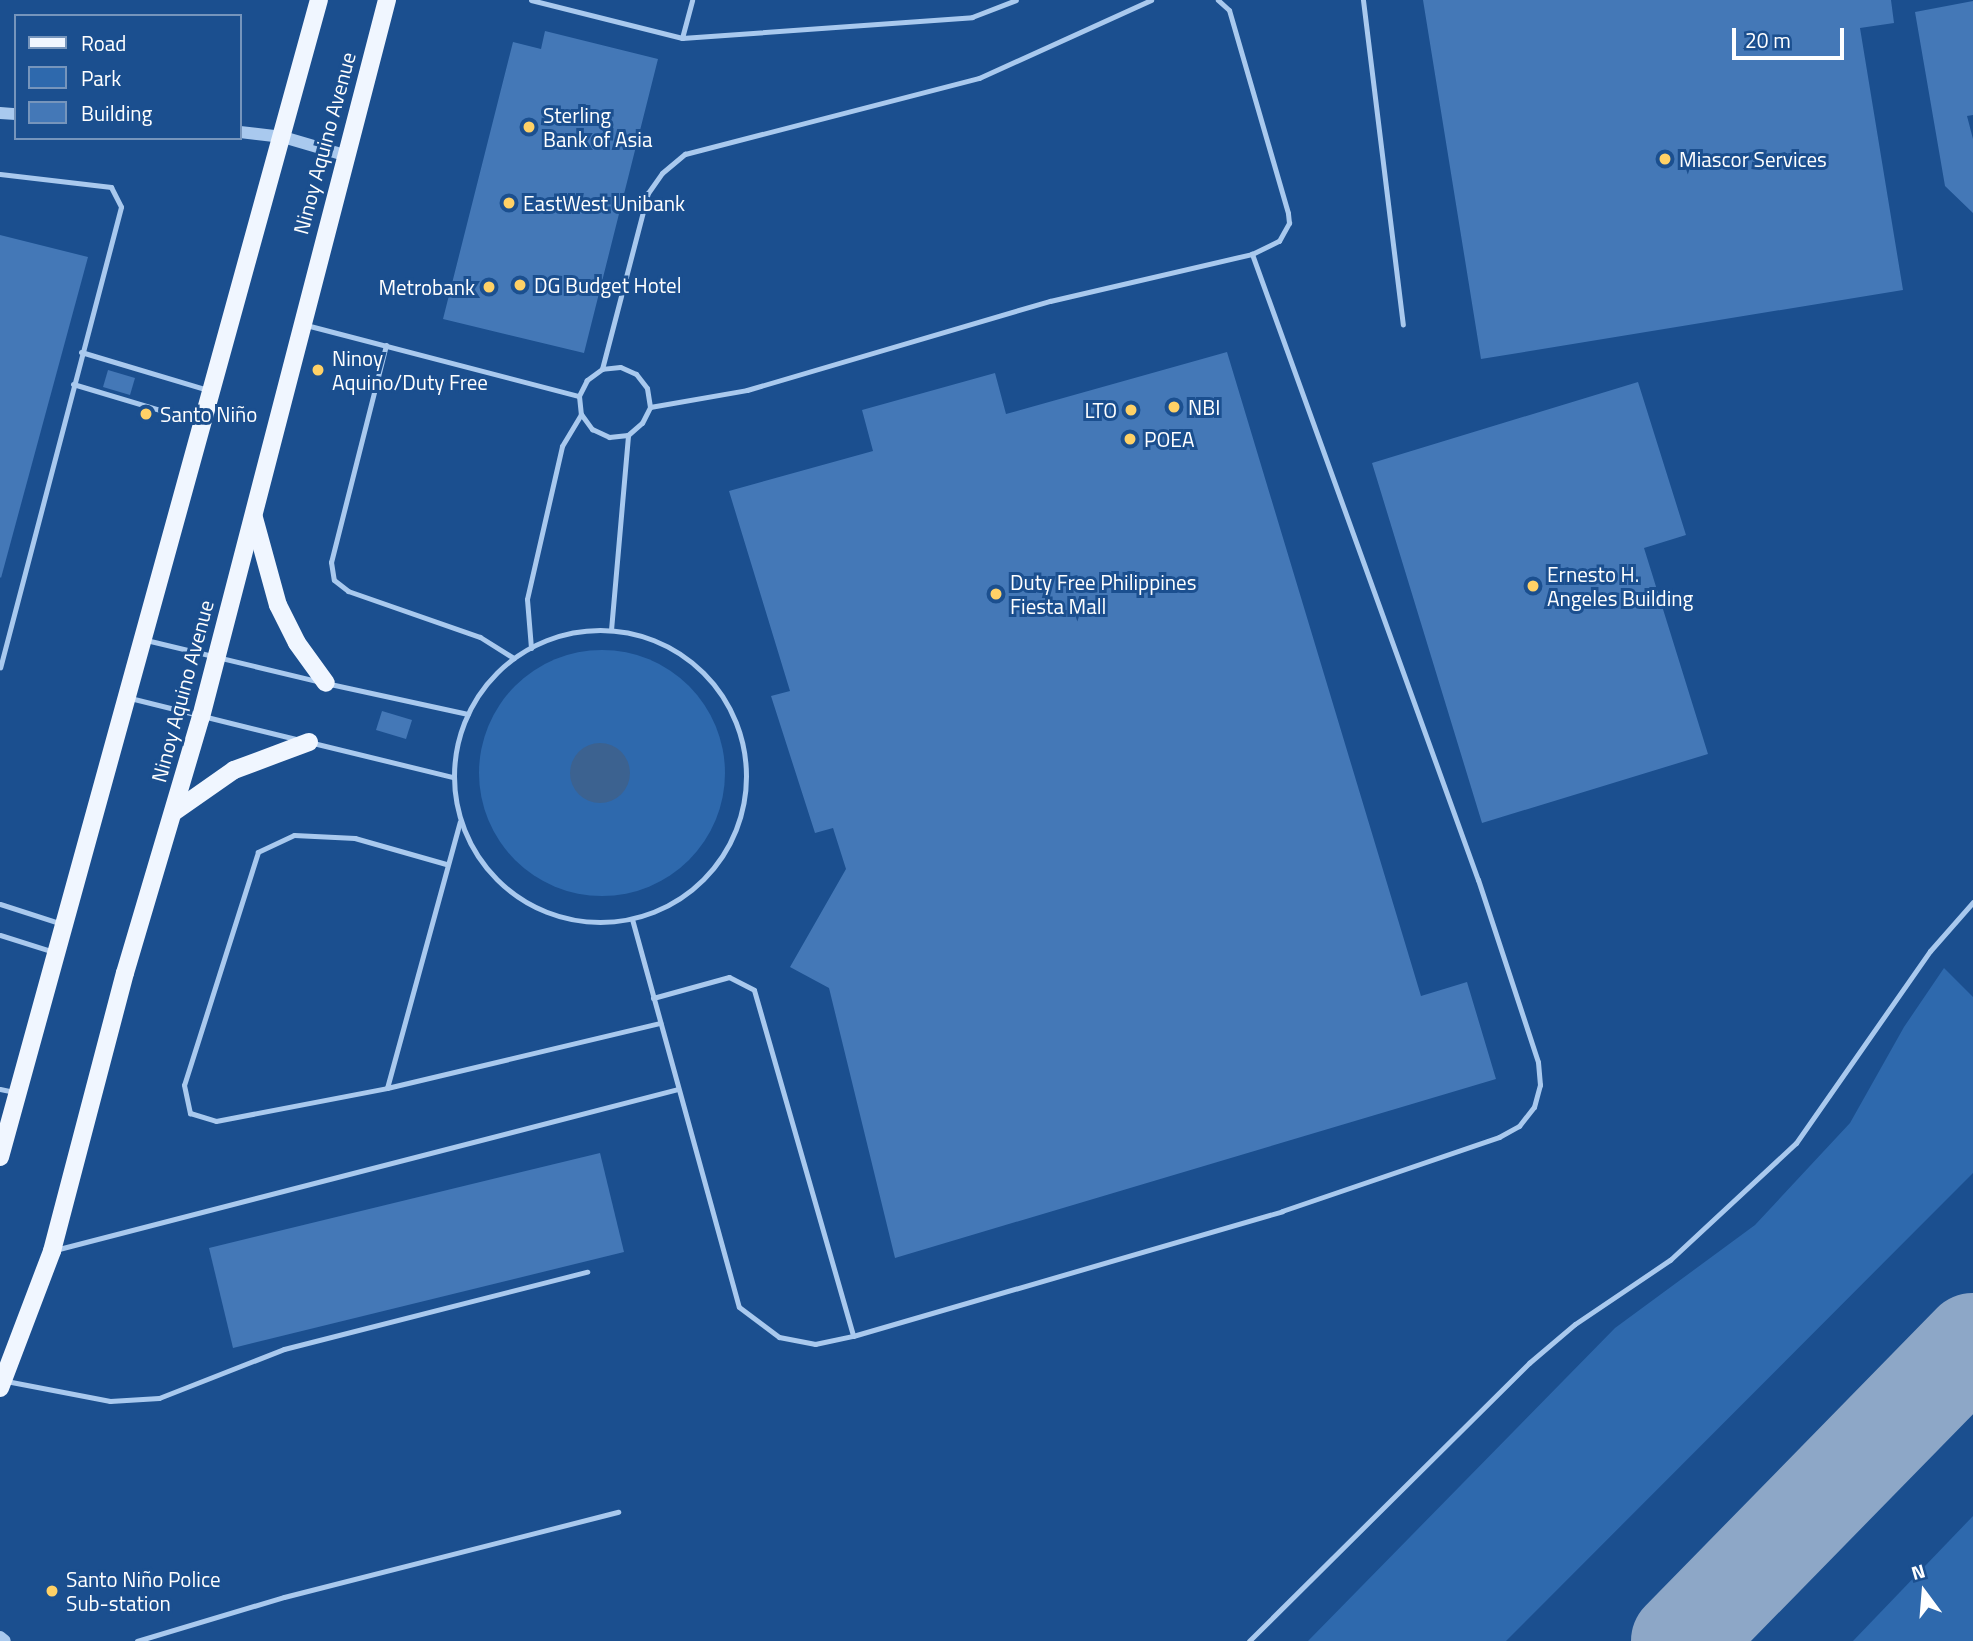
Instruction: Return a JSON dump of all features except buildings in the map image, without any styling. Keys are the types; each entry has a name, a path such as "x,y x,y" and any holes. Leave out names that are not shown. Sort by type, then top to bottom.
{"main road":[{"name":"Ninoy Aquino Avenue","path":"0,1157 21,1093 202,422 284,137 319,0"},
{"name":"Ninoy Aquino Avenue","path":"1,1384 52,1251 201,717 300,323 387,0"},
{"path":"253,512 263,564 278,605 297,643 326,683"},
{"path":"174,812 234,770 309,742"}],"street":[{"path":"242,132 284,137 344,155"},
{"path":"0,1637 5,1641"}],"lane":[{"path":"531,0 681,38 972,17 1016,0"},
{"path":"681,38 692,0"},
{"path":"602,369 648,193 662,173 685,154 979,78 1150,0"},
{"path":"650,407 747,390 1049,301 1252,254 1279,241 1289,223 1288,213 1228,10 1218,0"},
{"path":"1363,0 1403,325"},
{"path":"0,174 111,187 119,195 121,207 0,667"},
{"path":"632,919 739,1307 779,1337 815,1344 853,1336 1282,1211 1499,1137 1519,1126 1534,1107 1540,1085 1538,1062 1478,880 1252,254"},
{"path":"300,323 579,396"},
{"path":"386,345 331,562 334,580 348,590 480,636 514,659"},
{"path":"81,352 211,391"},
{"path":"620,367 636,374 648,388 650,407 642,423 628,435 609,437 592,429 581,414 579,396 587,380 602,369 620,367"},
{"path":"73,384 202,422"},
{"path":"531,648 527,599 562,446 581,414"},
{"path":"611,631 628,435"},
{"path":"611,631 652,639 689,659 718,688 738,725 747,765 744,807 730,845 704,879 672,905 632,919 593,923 554,916 519,899 483,865 460,822 453,777 468,714 487,683 531,648 570,633 611,631"},
{"path":"143,640 216,659 468,714"},
{"path":"127,697 453,777"},
{"path":"387,1088 446,864 460,822"},
{"path":"446,864 355,838 294,835 258,852 184,1086 184,1100 190,1113 216,1121 387,1088 660,1023"},
{"path":"1249,1641 1529,1363 1576,1324 1670,1260 1796,1143 1930,951 1973,902"},
{"path":"0,904 65,925"},
{"path":"0,935 58,953"},
{"path":"653,998 729,977 754,990 853,1336"},
{"path":"0,1089 21,1093"},
{"path":"52,1251 678,1089"},
{"path":"1,1384 110,1401 159,1398 284,1349 587,1272"},
{"path":"137,1641 284,1597 618,1512"}],"green space":[{"path":"602,650 649,660 670,671 689,686 704,705 715,726 725,773 715,820 704,841 689,860 670,875 649,886 602,896 555,886 534,875 515,860 500,841 489,820 479,773 489,726 500,705 515,686 534,671 555,660"},
{"path":"1944,968 1973,997 1973,1173 1506,1641 1308,1641 1615,1328 1755,1225 1850,1123 1904,1027"},
{"path":"1973,1516 1973,1641 1853,1641"}],"shaded area":[{"path":"600,743 617,748 625,756 630,773 625,790 617,798 600,803 583,798 575,790 570,773 575,756 583,748"}],"taxiway":[{"path":"1681,1641 1973,1343"}],"place":[{"name":"Sterling Bank of Asia","path":"529,127"},
{"name":"Miascor Services","path":"1665,159"},
{"name":"EastWest Unibank","path":"509,203"},
{"name":"DG Budget Hotel","path":"520,285"},
{"name":"Metrobank","path":"489,287"},
{"name":"Ninoy Aquino/Duty Free","path":"318,370"},
{"name":"NBI","path":"1174,407"},
{"name":"LTO","path":"1131,410"},
{"name":"Santo Niño","path":"146,414"},
{"name":"POEA","path":"1130,439"},
{"name":"Ernesto H. Angeles Building","path":"1533,586"},
{"name":"Duty Free Philippines Fiesta Mall","path":"996,594"},
{"name":"Santo Niño Police Sub-station","path":"52,1591"}]}
